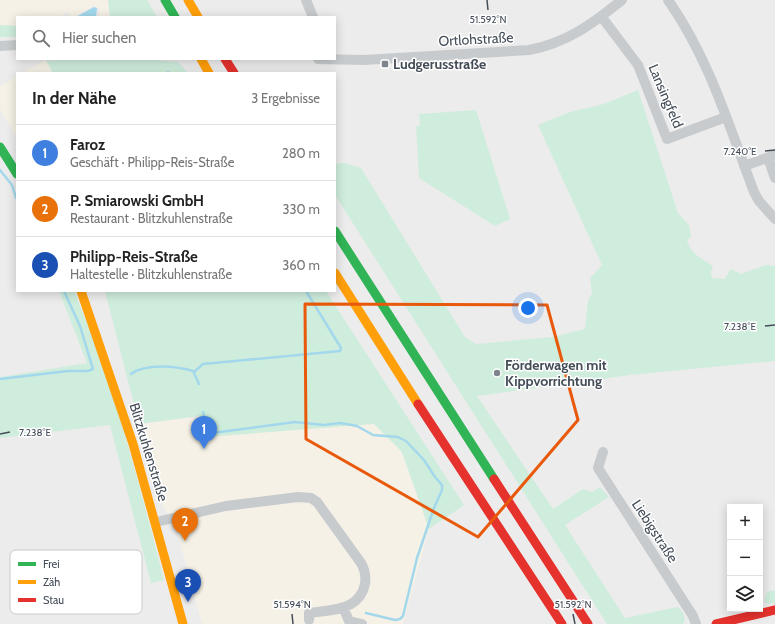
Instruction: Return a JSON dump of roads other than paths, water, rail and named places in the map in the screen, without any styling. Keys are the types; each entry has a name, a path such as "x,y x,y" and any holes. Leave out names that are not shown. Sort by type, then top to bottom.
{"main road":[{"path":"165,0 174,16"},
{"path":"188,0 197,16"},
{"path":"202,60 208,72"},
{"path":"226,60 233,72"},
{"path":"0,148 16,172"},
{"path":"336,232 588,624"},
{"path":"336,275 439,438 562,624"},
{"name":"Blitzkuhlenstraße","path":"81,292 111,374 156,522 183,624"},
{"path":"716,624 775,610"}],"street":[{"path":"306,0 313,16"},
{"name":"Ortlohstraße","path":"336,59 384,59 529,50 548,47 566,39 622,0"},
{"path":"668,0 684,22 699,48 759,202 775,219"},
{"name":"Lansingfeld","path":"601,16 638,65 667,139 726,117"},
{"path":"0,46 16,45"},
{"path":"744,166 771,157 775,178"},
{"name":"Liebigstraße","path":"603,452 598,468 693,616 696,624"},
{"path":"156,522 226,506 298,497 311,498 317,502 364,569 366,576 364,589 352,604 309,613 309,620"},
{"path":"343,607 349,621 362,624"}],"water":[{"path":"94,7 97,8 96,16 78,16"}],"waterway":[{"path":"0,170 12,185 16,198"},
{"path":"0,379 68,371 88,371 93,369 80,326 64,292"},
{"path":"194,372 203,364 340,351 341,348 307,292"},
{"path":"131,374 145,368 161,366 178,368 193,371 199,384"},
{"path":"203,412 208,430 212,433 295,422 324,425 340,423 357,426 373,435 398,437 406,441 424,460 442,485 442,490 434,508 417,558 403,616 400,619 395,620 366,613"}],"place":[{"name":"Ludgerusstraße","path":"385,64"},
{"name":"Förderwagen mit Kippvorrichtung","path":"497,373"},
{"name":"Faroz","path":"204,449"},
{"name":"P. Smiarowski GmbH","path":"185,541"},
{"name":"Philipp-Reis-Straße","path":"188,602"}]}
